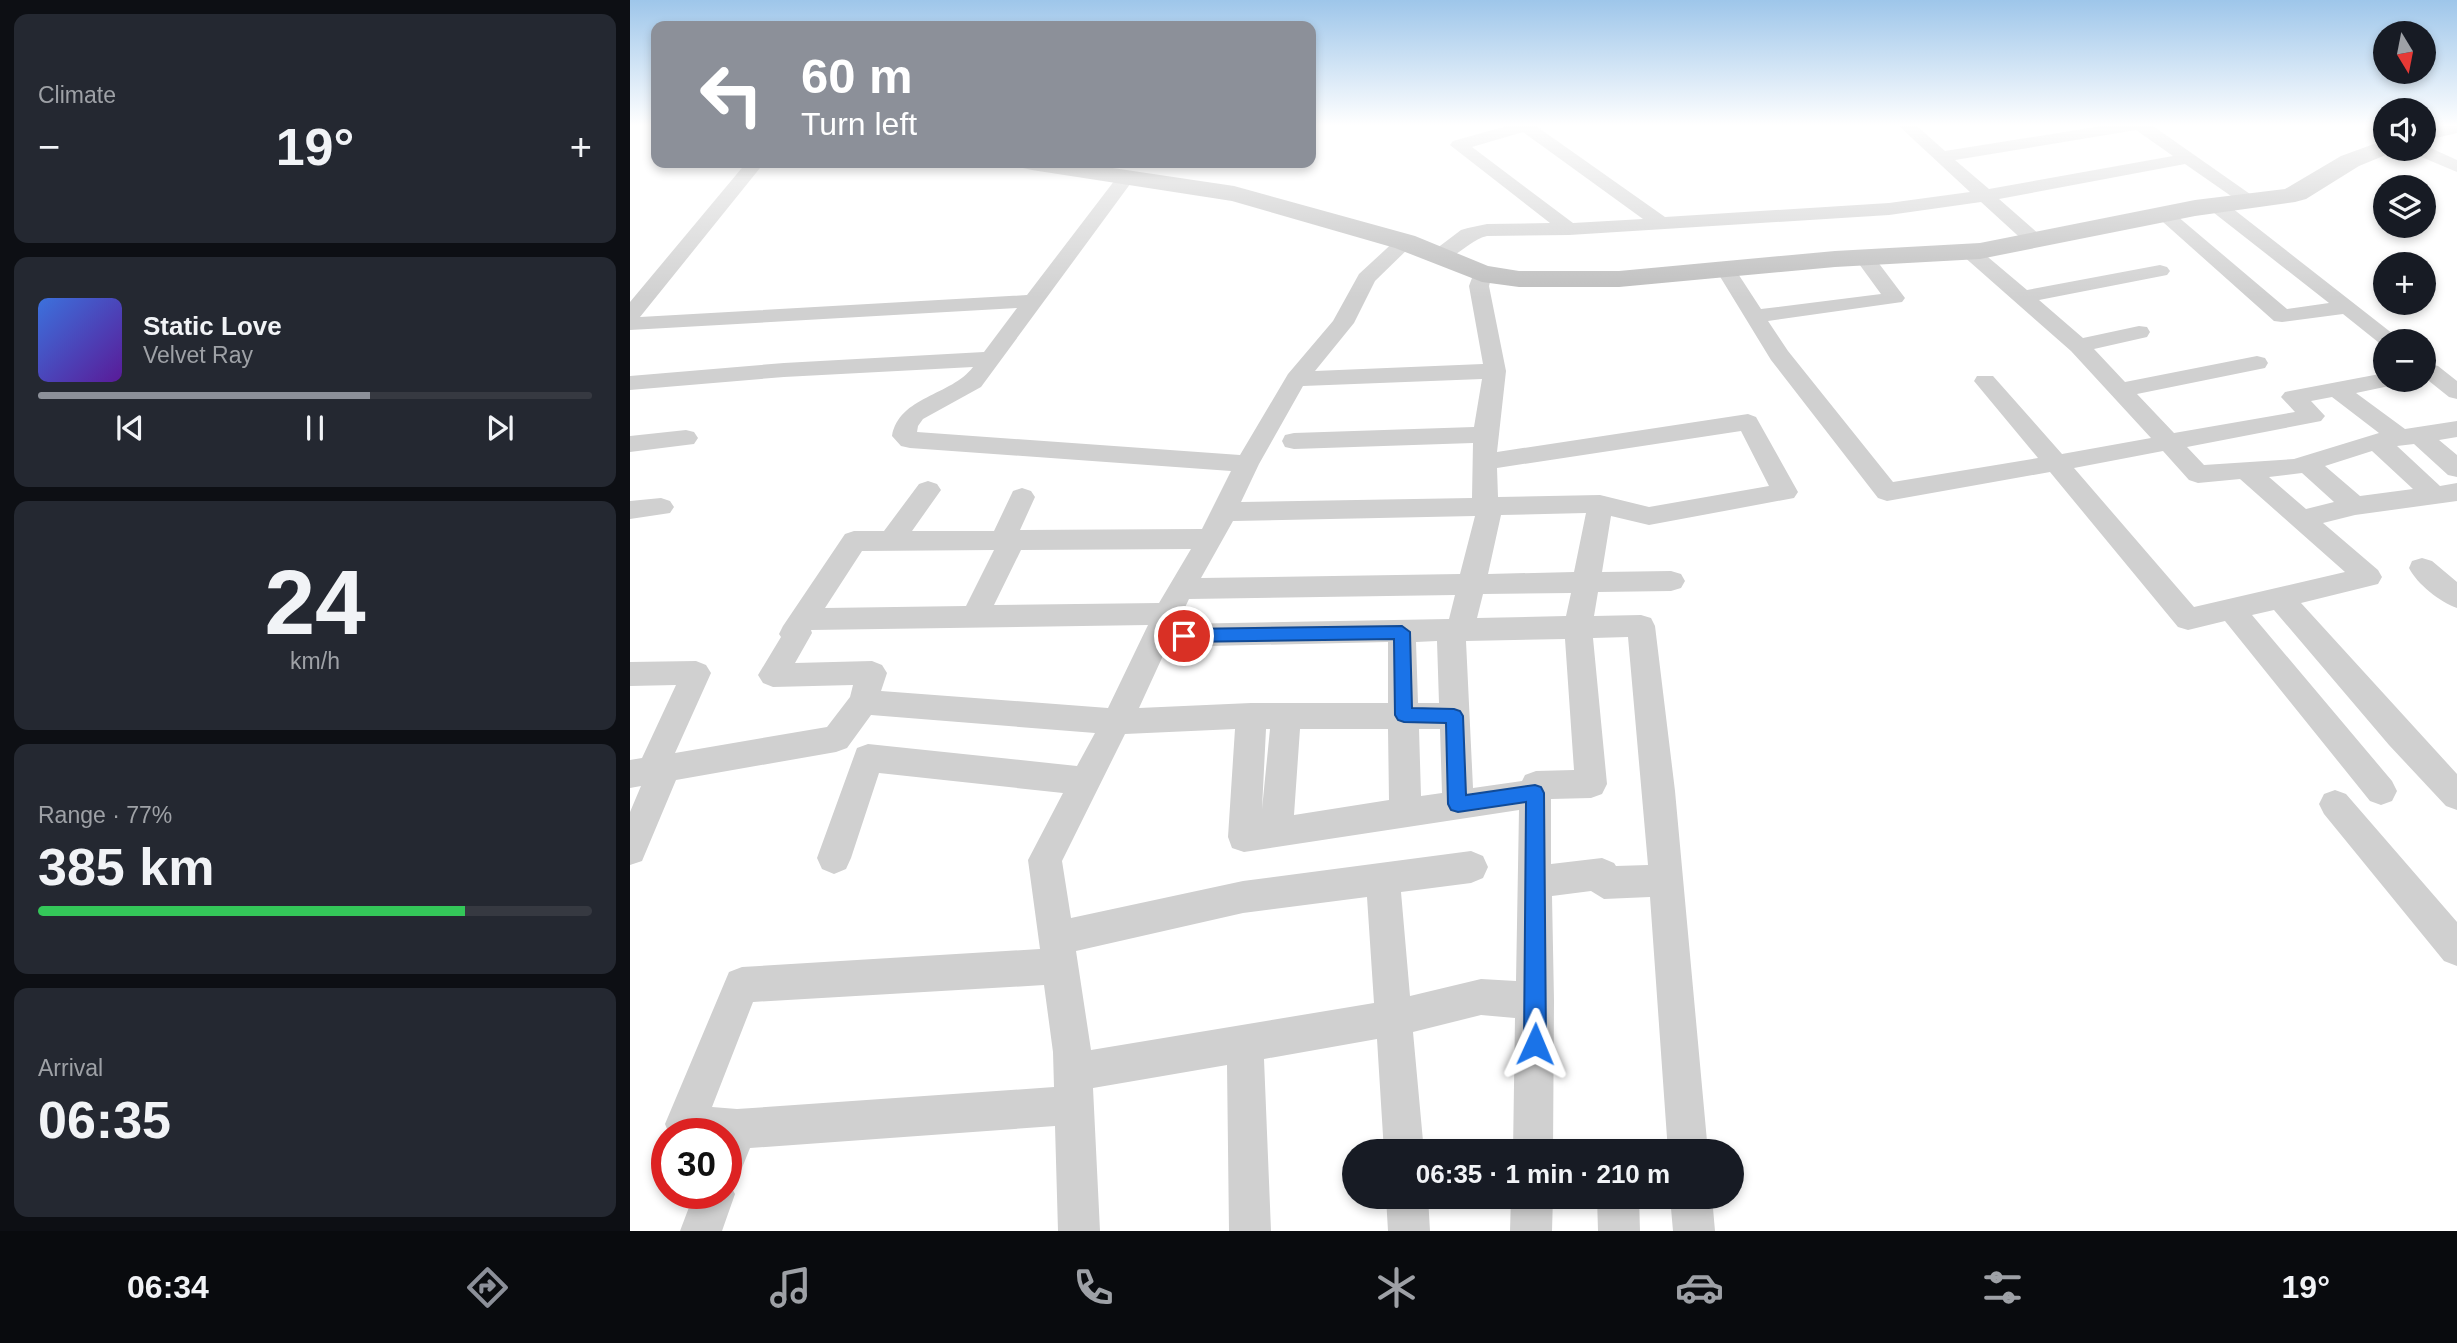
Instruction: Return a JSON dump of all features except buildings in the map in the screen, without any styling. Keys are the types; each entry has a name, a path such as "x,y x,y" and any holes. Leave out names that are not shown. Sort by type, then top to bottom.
{"street":[{"path":"630,316 738,183"},
{"path":"1121,183 973,382 915,414 906,424 904,436 906,439 1247,464"},
{"path":"1171,183 1234,194 1405,242 1482,274 1519,279 1619,279 1864,257 1969,251 2163,214 2297,194 2314,183"},
{"path":"1510,183 1569,229"},
{"path":"1606,183 1661,223"},
{"path":"1969,183 2034,240"},
{"path":"1439,256 1468,234 1487,230 1569,229 1889,209 2051,183"},
{"path":"2226,183 2251,201"},
{"path":"2216,205 2375,329"},
{"path":"2163,214 2282,316 2346,307"},
{"path":"1079,1231 1073,1088 1045,860 1117,722 1168,613 1224,512 1247,464 1296,379 1314,361 1343,323 1366,278 1405,242"},
{"path":"1969,251 2079,346 2198,474 2305,463 2399,438 2457,429"},
{"path":"1755,316 1895,298 1864,257"},
{"path":"1726,270 1779,355 1887,492 2314,416 2293,397 2373,383"},
{"path":"2022,296 2160,271"},
{"path":"1458,804 1454,716 1456,631 1472,585 1488,505 1485,435 1495,371 1479,286 1482,274"},
{"path":"630,324 1033,301"},
{"path":"2079,346 2139,332"},
{"path":"630,383 784,370 989,359"},
{"path":"2120,390 2257,363"},
{"path":"1296,379 1495,371"},
{"path":"2436,377 2457,392"},
{"path":"1985,381 2188,619 2368,577 2245,470"},
{"path":"2338,390 2399,438 2457,469"},
{"path":"1224,512 1600,504 1649,516 1785,492 1748,422 1485,462"},
{"path":"1294,441 1485,435"},
{"path":"630,444 686,438"},
{"path":"2399,438 2445,493"},
{"path":"2305,463 2355,506"},
{"path":"892,540 928,490"},
{"path":"2301,519 2355,506 2445,493"},
{"path":"975,617 1008,540 1022,497"},
{"path":"1533,1139 1535,793 1536,785 1591,784 1578,629 1584,582 1600,504"},
{"path":"630,510 662,507"},
{"path":"649,771 836,740 863,702 872,673 773,675 798,634 793,634 854,541 1209,539"},
{"path":"2422,568 2453,590"},
{"path":"803,618 1168,613 1472,585 1671,581"},
{"path":"2280,598 2400,736 2457,796"},
{"path":"2231,609 2381,791"},
{"path":"1168,613 1402,632 1641,626 1666,880 1687,1139"},
{"path":"1402,632 1405,811"},
{"path":"630,674 696,673 649,771 630,850"},
{"path":"863,702 1117,722 1251,716 1454,716"},
{"path":"1251,716 1244,837 1535,793"},
{"path":"1276,832 1286,716"},
{"path":"834,858 868,758 1086,782"},
{"path":"2334,804 2457,949"},
{"path":"687,1118 742,985 1058,952 1243,897 1472,867"},
{"path":"1535,882 1602,874 1604,883 1666,880"},
{"path":"1383,878 1403,1139"},
{"path":"742,1142 1073,1088 1245,1043 1394,1018 1481,997 1536,1000"},
{"path":"1245,1043 1250,1231"},
{"path":"701,1231 709,1209"},
{"path":"1408,1209 1409,1231"},
{"path":"1531,1231 1532,1209"},
{"path":"1618,1209 1619,1231"},
{"path":"1692,1209 1694,1231"}],"route":[{"path":"1184,636 1402,632 1404,715 1454,716 1458,804 1535,793 1535,1044"}]}
